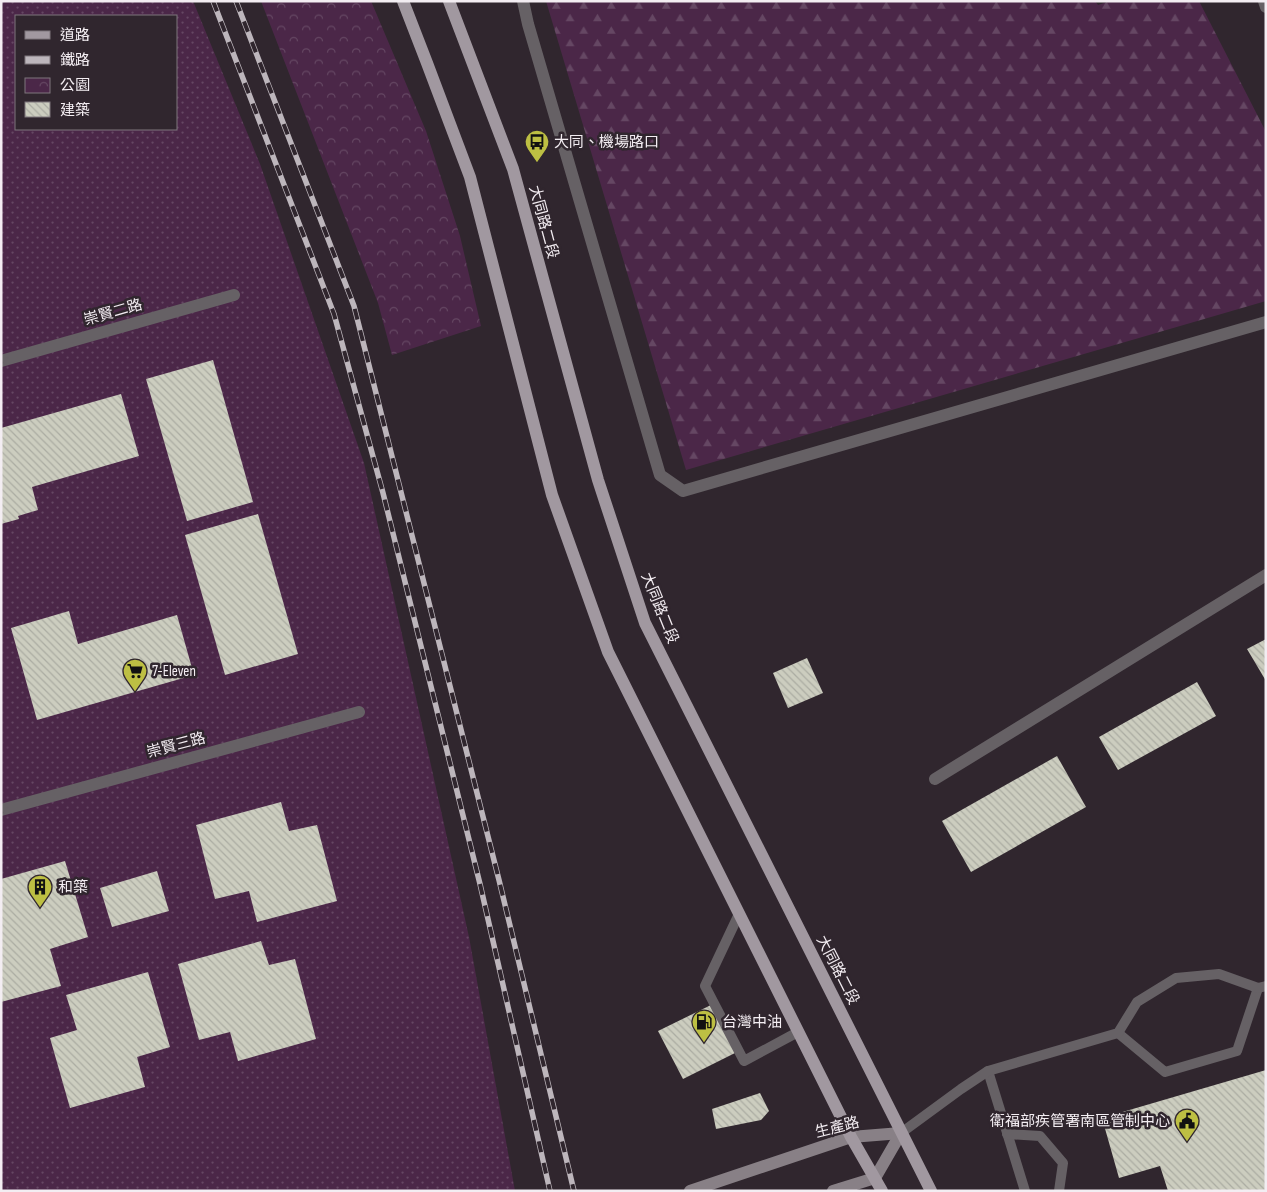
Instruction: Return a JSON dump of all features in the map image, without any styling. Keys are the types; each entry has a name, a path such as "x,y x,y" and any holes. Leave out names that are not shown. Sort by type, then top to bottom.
{"main road":[{"path":"403,1 470,177 552,495 608,652 851,1137 882,1191"},
{"name":"大同路二段","path":"451,4 512,169 598,480 645,623 931,1191"}],"street":[{"path":"524,1 528,24 660,475 683,491 1266,322"},
{"path":"1264,1 1266,7"},
{"name":"崇賢二路","path":"1,361 234,295"},
{"path":"935,778 1266,575"},
{"name":"崇賢三路","path":"1,810 359,712"},
{"path":"833,1191 875,1178 902,1133"},
{"name":"生產路","path":"690,1191 851,1137 902,1133"}],"lane":[{"path":"739,914 705,986 744,1061 798,1032"},
{"path":"902,1133 961,1088 988,1072 1118,1033 1138,1002 1176,978 1219,974 1262,987 1237,1051 1166,1072 1118,1033"},
{"path":"988,1072 1025,1191"},
{"path":"1007,1134 1040,1136 1063,1163 1060,1191"}],"green space":[{"path":"1,1 193,1 260,164 364,463 469,937 515,1191 1,1191"},
{"path":"261,1 371,1 426,131 460,236 481,326 392,355 378,303"},
{"path":"546,1 1095,1 1098,5 1110,1 1199,1 1266,132 1266,301 686,470"}],"building":[{"path":"213,360 253,502 187,521 146,379"},
{"path":"121,394 139,456 32,487 38,510 18,516 19,519 1,524 1,428"},
{"path":"258,514 298,654 225,675 185,535"},
{"path":"69,611 78,644 177,615 194,675 37,720 11,628"},
{"path":"1266,639 1266,681 1247,649"},
{"path":"807,658 823,693 788,708 773,673"},
{"path":"1197,682 1216,716 1118,770 1099,737"},
{"path":"1057,756 1086,807 971,872 942,821"},
{"path":"281,802 289,831 317,825 337,901 257,922 249,891 215,899 196,825"},
{"name":"和築","path":"65,861 88,937 50,949 61,986 1,1002 1,879"},
{"path":"157,871 169,911 112,927 100,888"},
{"path":"261,941 269,965 295,959 316,1039 238,1061 230,1032 199,1040 178,964"},
{"path":"148,972 170,1047 137,1057 145,1087 70,1108 50,1038 77,1030 66,995"},
{"path":"711,1005 735,1053 683,1079 658,1031"},
{"name":"衛福部疾管署南區管制中心","path":"1266,1070 1266,1191 1168,1191 1160,1166 1119,1178 1102,1118"},
{"path":"760,1093 769,1111 761,1120 716,1129 712,1109"}],"railway":[{"path":"213,1 334,314 383,493 480,884 550,1191"},
{"path":"236,1 354,306 499,880 574,1191"}],"place":[{"name":"大同、機場路口","path":"537,163"},
{"name":"7-Eleven","path":"135,692"},
{"name":"和築","path":"40,908"},
{"name":"台灣中油","path":"704,1043"},
{"name":"衛福部疾管署南區管制中心","path":"1187,1142"}]}
